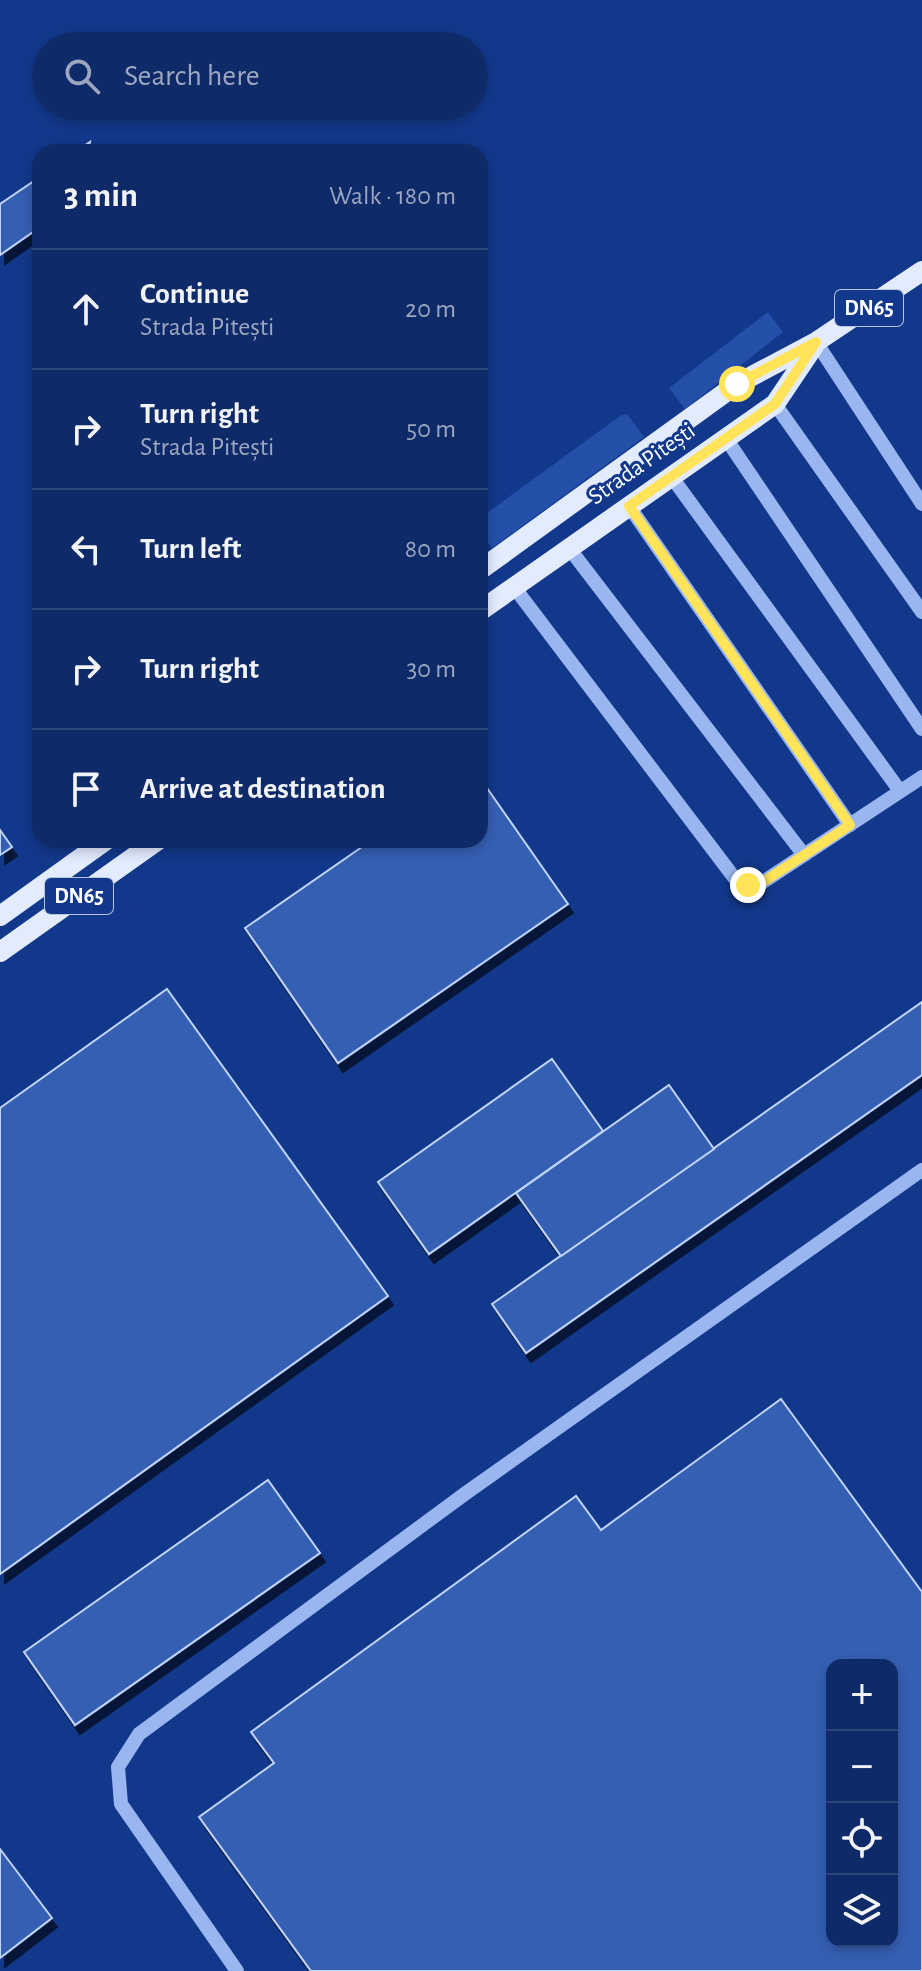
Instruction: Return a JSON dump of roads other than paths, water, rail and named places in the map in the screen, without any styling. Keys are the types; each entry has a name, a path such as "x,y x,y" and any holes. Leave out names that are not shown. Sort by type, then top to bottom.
{"main road":[{"name":"Strada Pitești","path":"488,564 737,384 816,342 922,271"},
{"name":"Strada Pitești","path":"488,605 775,404 816,342"},
{"name":"DN65","path":"0,916 95,848"},
{"name":"DN65","path":"0,952 147,848"}],"lane":[{"path":"816,342 922,504"},
{"path":"775,404 922,612"},
{"path":"725,437 922,729"},
{"path":"671,476 900,791"},
{"path":"629,506 850,825"},
{"path":"569,548 804,855"},
{"path":"514,587 736,880 748,885 763,882 922,777"},
{"path":"237,1971 121,1804 118,1767 139,1734 479,1484 922,1170"}]}
